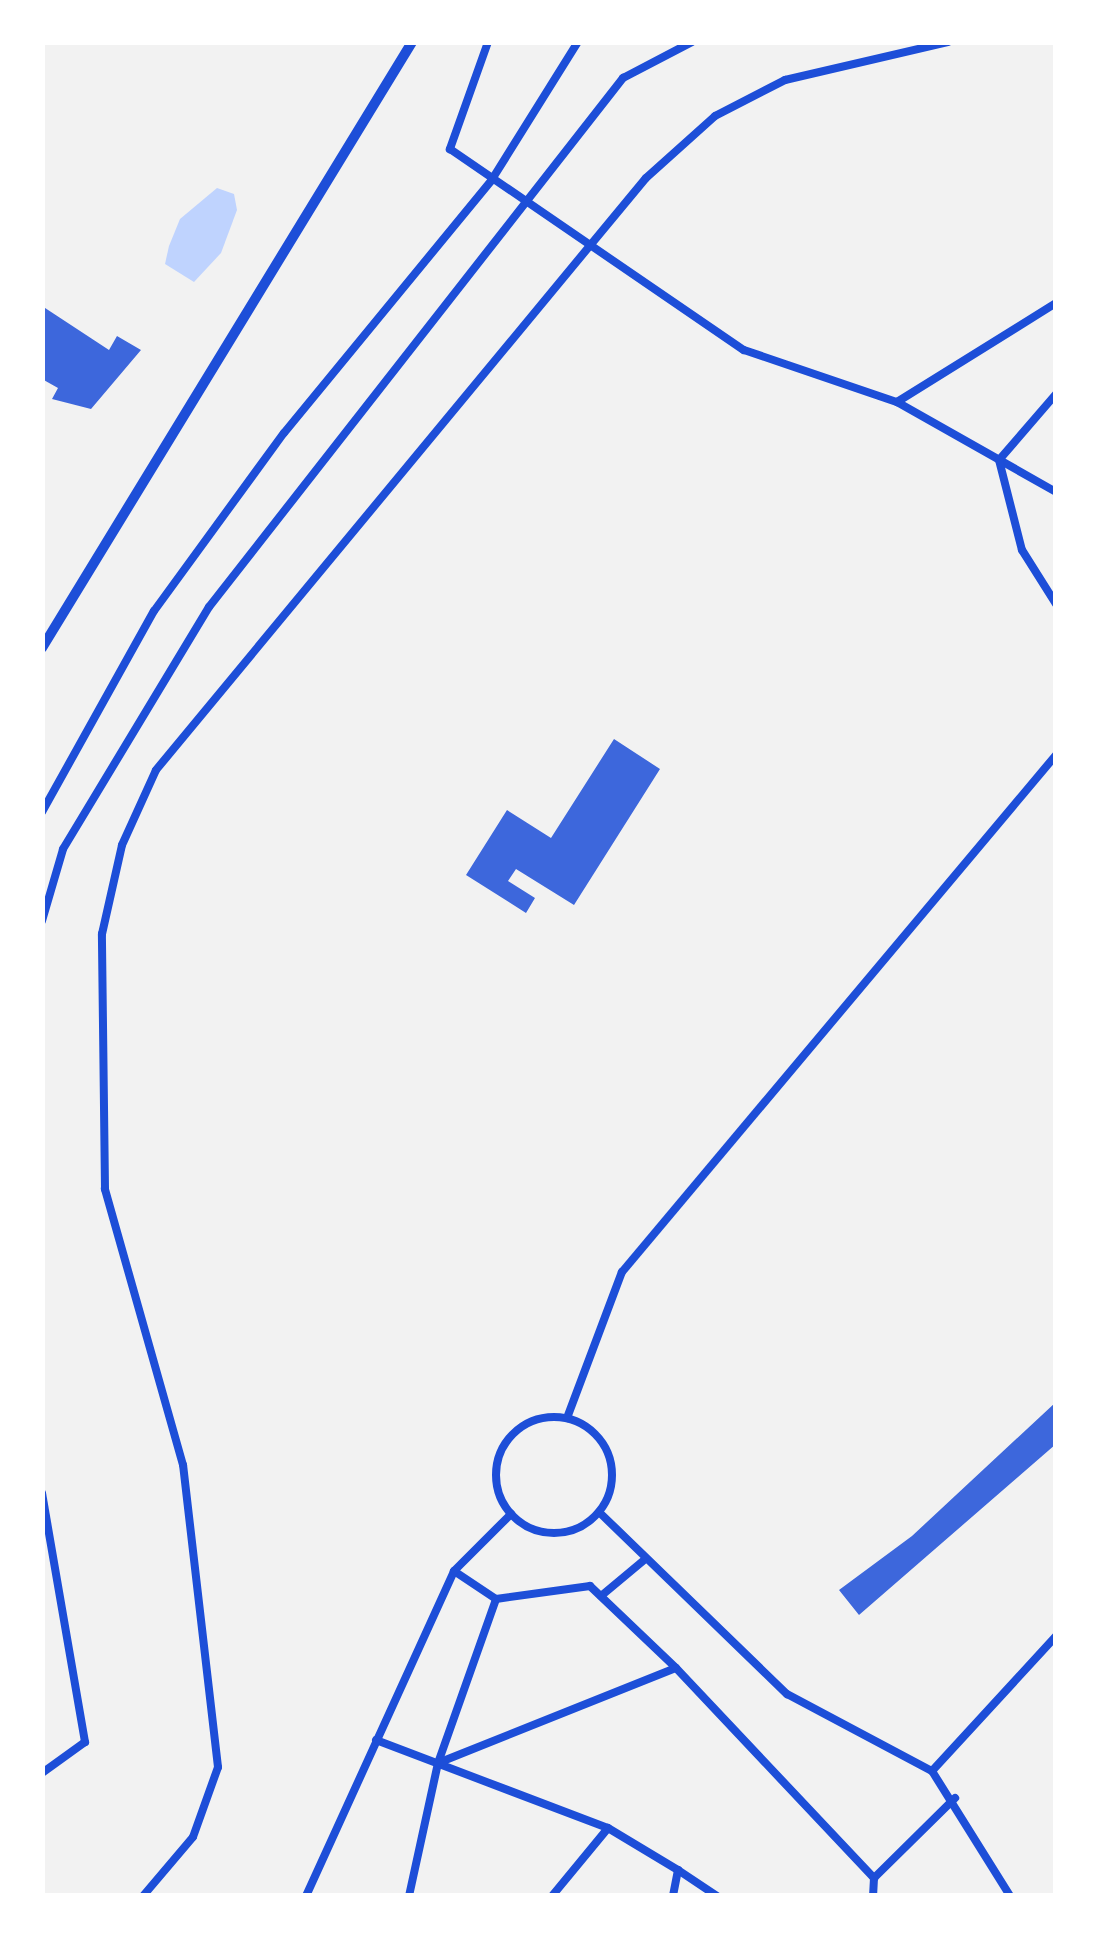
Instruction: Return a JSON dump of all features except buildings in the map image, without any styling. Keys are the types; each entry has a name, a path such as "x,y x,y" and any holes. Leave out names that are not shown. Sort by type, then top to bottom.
{"street":[{"path":"42,648 412,42"}],"lane":[{"path":"488,42 450,149 490,180 594,240 744,350 898,402 1056,492"},
{"path":"42,812 154,611 284,432 490,180 578,42"},
{"path":"42,921 63,849 209,607 623,78 692,42"},
{"path":"143,1896 194,1837 218,1767 183,1465 105,1189 102,934 122,845 156,770 594,240 714,116 785,80 948,42"},
{"path":"898,402 1056,304"},
{"path":"999,460 1056,394"},
{"path":"999,460 1022,550 1056,604"},
{"path":"567,1418 622,1272 1056,755"},
{"path":"511,1514 565,1532 599,1512 609,1456 567,1418"},
{"path":"511,1514 496,1476 504,1446 526,1424 567,1418"},
{"path":"42,1494 85,1742 42,1773"},
{"path":"599,1512 643,1561 787,1694 932,1771 955,1798 1010,1896"},
{"path":"306,1896 454,1571 511,1514"},
{"path":"600,1596 643,1561"},
{"path":"454,1571 496,1599 590,1586 676,1668 874,1878"},
{"path":"409,1896 438,1763 496,1599"},
{"path":"932,1771 1056,1636"},
{"path":"438,1763 676,1668"},
{"path":"376,1740 608,1828 716,1896"},
{"path":"873,1896 874,1878 955,1798"},
{"path":"552,1896 608,1828"},
{"path":"673,1896 678,1870"}],"water":[{"path":"217,188 234,194 237,210 221,253 194,282 165,264 169,246 180,219"}]}
